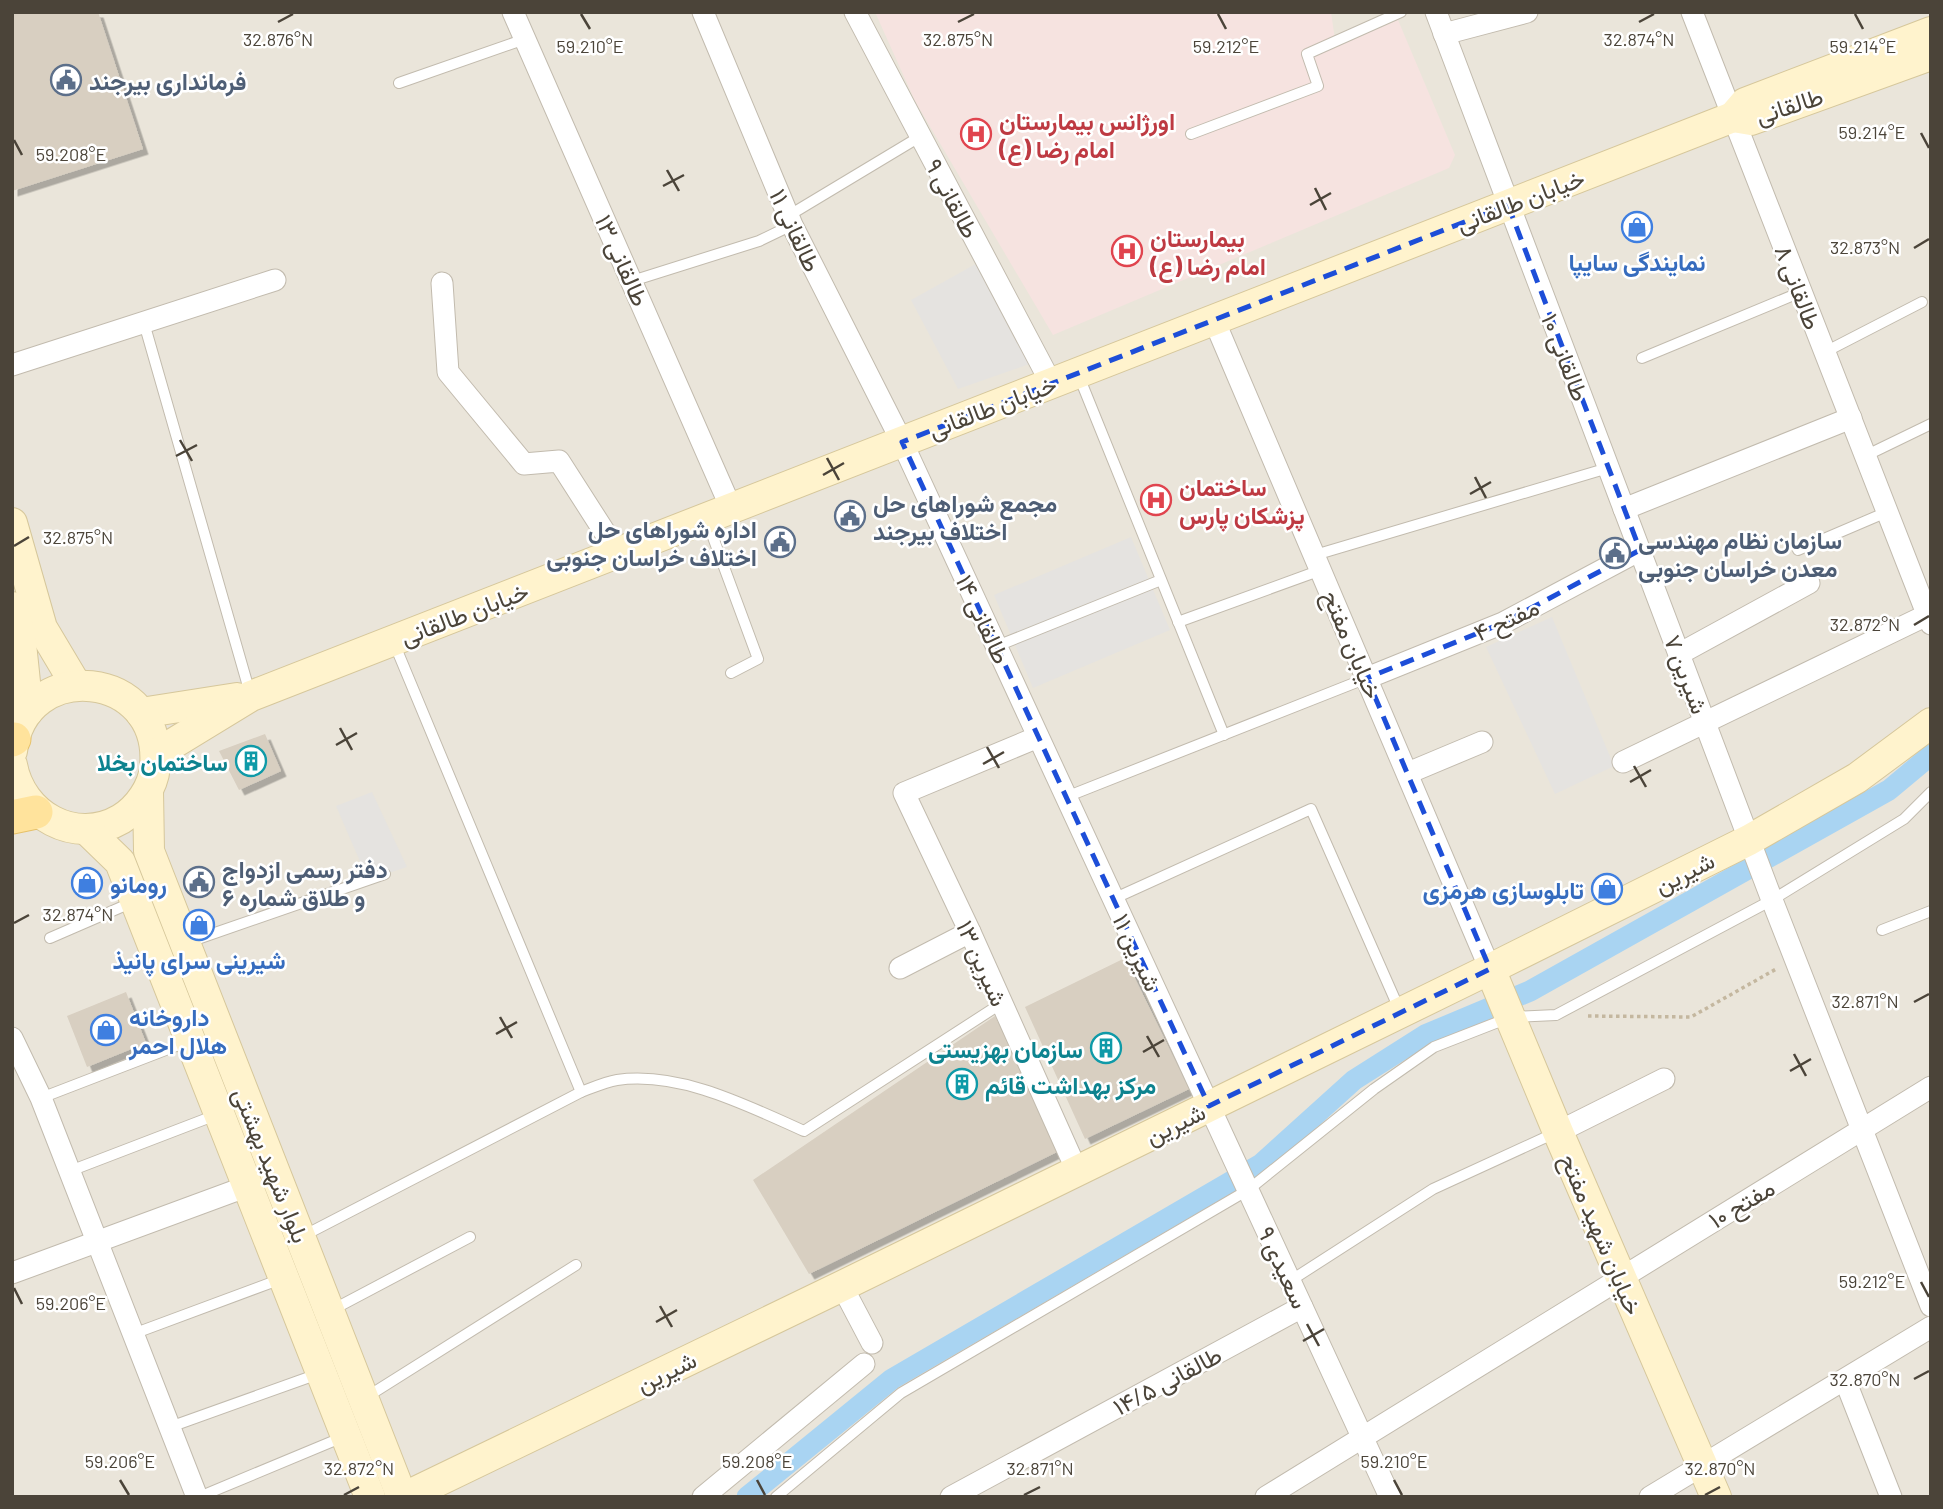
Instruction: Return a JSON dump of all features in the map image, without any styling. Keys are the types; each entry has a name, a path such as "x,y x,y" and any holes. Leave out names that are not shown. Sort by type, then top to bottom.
{"main road":[{"name":"طالقانی","path":"1733,117 1745,103 1931,33"},
{"name":"طالقانی","path":"1733,117 1751,120 1931,55"},
{"name":"خیابان طالقانی","path":"251,696 1733,117"},
{"path":"12,523 42,628 76,685"},
{"path":"12,607 20,634 16,741 15,779 23,797 24,814 60,825 86,829 104,826 122,818 137,806 148,791 155,773 156,754 152,732 141,713 128,700 112,690 94,685 76,685 42,698 16,741"},
{"path":"141,713 251,696"},
{"path":"156,754 251,696"},
{"name":"شیرین","path":"404,1497 842,1286 1749,840 1857,778 1931,723"},
{"name":"بلوار شهید بهشتی","path":"148,791 149,851 404,1497"},
{"name":"بلوار شهید بهشتی","path":"86,829 120,862 370,1497"},
{"name":"خیابان شهید مفتح","path":"1490,969 1716,1497"}],"street":[{"name":"طالقانی ۱۳","path":"513,12 632,281 719,513"},
{"name":"طالقانی ۱۱","path":"703,12 790,221 902,442"},
{"name":"طالقانی ۹","path":"855,12 921,136 1064,378"},
{"name":"طالقانی ۱۰","path":"1436,12 1624,509"},
{"path":"1444,34 1527,12"},
{"name":"طالقانی ۸","path":"1692,12 1930,617"},
{"path":"12,365 275,280"},
{"path":"442,284 448,372 524,464 559,461 618,553"},
{"name":"خیابان مفتح","path":"1214,320 1490,969"},
{"path":"1624,509 1851,418"},
{"name":"طالقانی ۱۴","path":"902,442 1066,797"},
{"name":"شیرین ۷","path":"1624,509 1772,900 1931,1306"},
{"name":"مفتح ۴","path":"1367,678 1503,623 1640,550"},
{"path":"1679,654 1809,583"},
{"path":"1623,762 1930,617"},
{"name":"شیرین ۱۳","path":"1038,737 904,793 970,932 1077,1171"},
{"path":"1408,773 1482,743"},
{"name":"شیرین ۱۱","path":"1066,797 1229,1149"},
{"path":"900,968 970,932"},
{"path":"12,1038 41,1098 198,1497"},
{"path":"1558,1132 1664,1079"},
{"name":"مفتح ۱۰","path":"1266,1497 1931,1087"},
{"name":"سعیدی ۹","path":"1229,1149 1390,1497"},
{"path":"12,1273 248,1186"},
{"path":"842,1286 872,1343"},
{"name":"طالقانی ۱۴/۵","path":"951,1497 1302,1307"},
{"path":"1650,1497 1931,1327"},
{"path":"702,1497 864,1364"},
{"path":"1845,1380 1891,1497"}],"lane":[{"path":"1191,134 1318,86 1307,54 1401,12"},
{"path":"399,83 525,39"},
{"path":"632,281 759,241 921,136"},
{"path":"1642,358 1801,292"},
{"path":"1825,352 1922,302"},
{"path":"144,323 251,696"},
{"path":"1064,378 1161,580 1224,735"},
{"path":"1865,456 1931,424"},
{"path":"1178,622 1318,562 1608,468"},
{"path":"1798,550 1887,512"},
{"path":"719,513 758,659 731,673"},
{"path":"997,646 1161,580"},
{"path":"393,640 581,1092"},
{"path":"1066,797 1367,678"},
{"path":"776,1497 901,1394 1248,1190 1374,1089 1434,1047 1511,1017 1556,1015 1772,900 1904,819 1931,792"},
{"path":"1113,899 1311,809 1400,1012"},
{"path":"184,943 385,874"},
{"path":"50,938 136,901"},
{"path":"1882,930 1931,911"},
{"path":"300,1238 581,1092 616,1080 660,1080 730,1098 804,1131 1002,1003"},
{"path":"41,1098 190,1041"},
{"path":"70,1171 219,1114"},
{"path":"1290,1281 1433,1189 1558,1132"},
{"path":"329,1312 470,1237"},
{"path":"364,1399 576,1265"},
{"path":"133,1334 284,1278"},
{"path":"170,1427 321,1373"},
{"path":"198,1497 346,1436"}],"path":[{"path":"1556,1015 1691,1017 1795,958"}],"highlighted area":[{"path":"1508,205 1640,550 1503,623 1367,678 1490,969 1209,1106 902,442"}],"shaded area":[{"path":"12,12 1931,12 1931,1497 12,1497"},
{"name":"بیمارستان امام رضا (ع)","path":"875,12 1331,12 1336,47 1398,20 1455,155 1449,168 1053,335 915,101"},
{"path":"981,261 1035,362 958,389 911,300"},
{"path":"1131,537 1170,630 1033,688 994,595"},
{"path":"1552,617 1614,766 1555,794 1486,647"},
{"path":"372,792 407,867 368,880 336,806"}],"building":[{"name":"فرمانداری بیرجند","path":"12,12 98,12 143,149 12,191"},
{"name":"ساختمان بخلا","path":"265,734 281,771 239,790 219,751"},
{"name":"سازمان بهزیستی","path":"1125,958 1189,1089 1085,1139 1025,1007"},
{"name":"داروخانه هلال احمر","path":"126,992 146,1043 87,1067 67,1016"},
{"name":"مرکز بهداشت قائم","path":"995,1016 1059,1151 809,1274 753,1180"}],"waterway":[{"path":"747,1497 892,1379 1261,1164 1354,1080 1425,1035 1530,991 1889,790 1931,755"}],"place":[{"name":"فرمانداری بیرجند","path":"66,80"},
{"name":"اورژانس بیمارستان امام رضا (ع)","path":"976,134"},
{"name":"نمایندگی سایپا","path":"1637,227"},
{"name":"بیمارستان امام رضا (ع)","path":"1127,251"},
{"name":"ساختمان پزشکان پارس","path":"1156,500"},
{"name":"مجمع شوراهای حل اختلاف بیرجند","path":"850,516"},
{"name":"اداره شوراهای حل اختلاف خراسان جنوبی","path":"780,542"},
{"name":"سازمان نظام مهندسی معدن خراسان جنوبی","path":"1615,553"},
{"name":"ساختمان بخلا","path":"251,761"},
{"name":"دفتر رسمی ازدواج و طلاق شماره ۶","path":"199,882"},
{"name":"رومانو","path":"87,883"},
{"name":"تابلوسازی هرمزی","path":"1607,889"},
{"name":"شیرینی سرای پانیذ","path":"199,925"},
{"name":"داروخانه هلال احمر","path":"106,1030"},
{"name":"سازمان بهزیستی","path":"1106,1048"},
{"name":"مرکز بهداشت قائم","path":"962,1084"}]}
